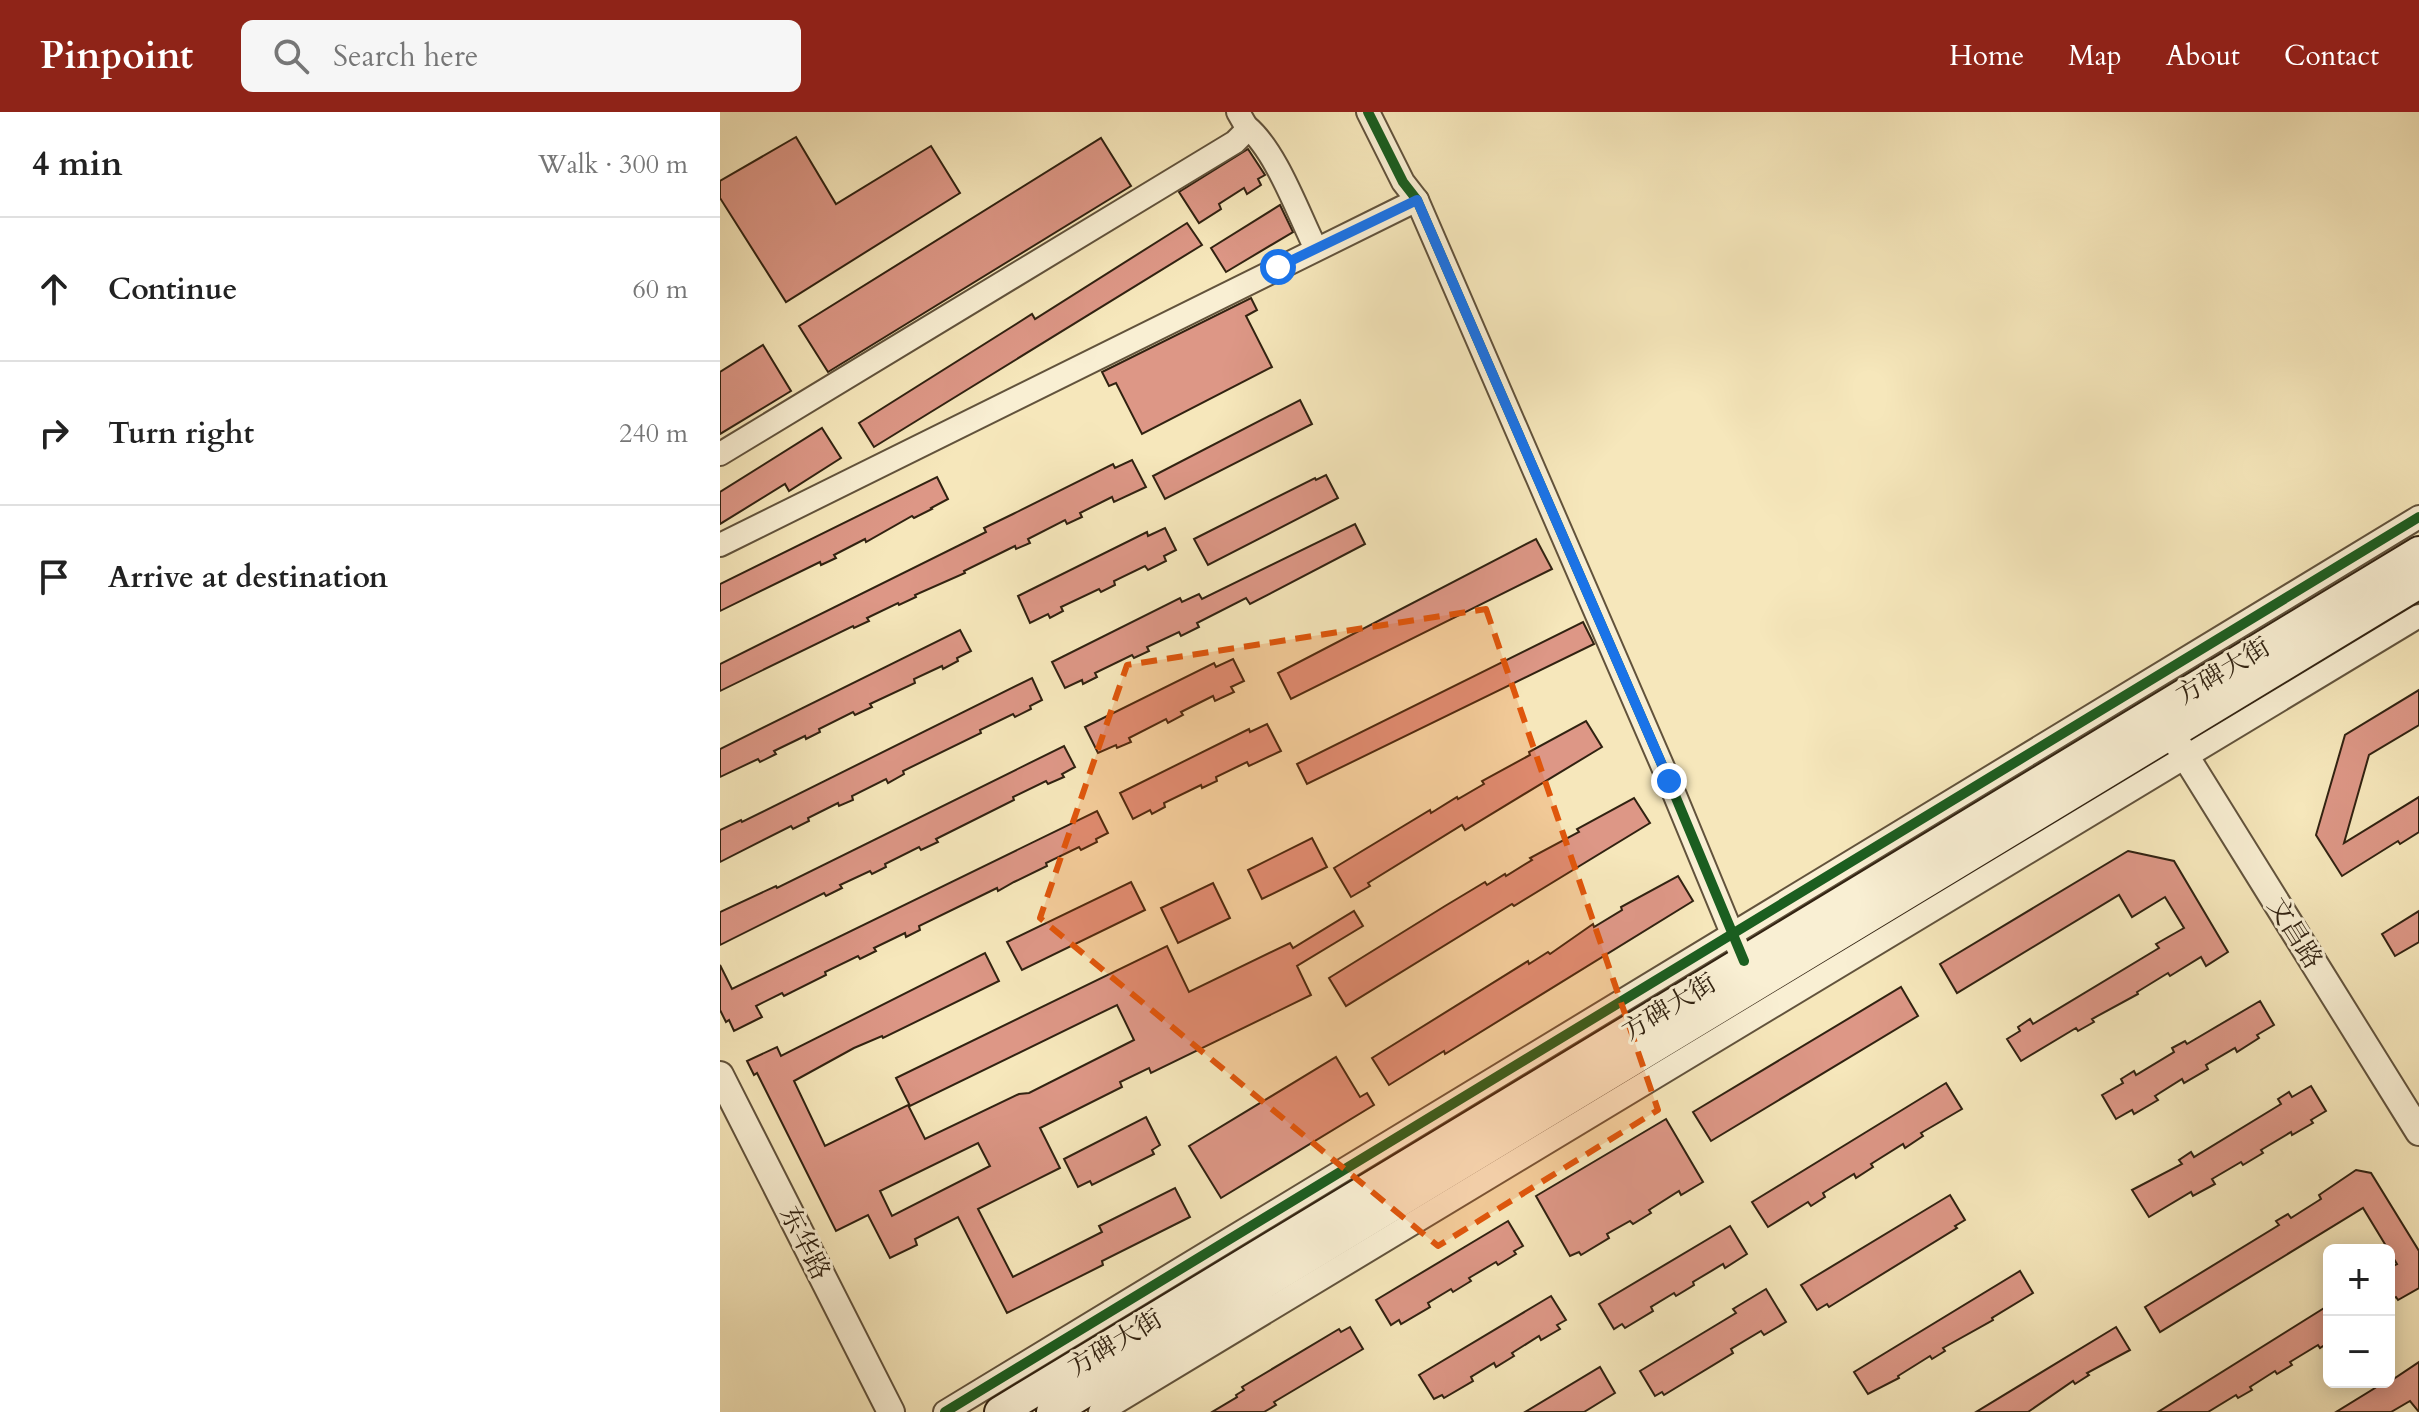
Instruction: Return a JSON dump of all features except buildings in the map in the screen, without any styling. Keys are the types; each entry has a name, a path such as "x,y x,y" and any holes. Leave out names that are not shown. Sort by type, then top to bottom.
{"main road":[{"name":"方碑大街","path":"1000,1412 1738,948 2419,552"},
{"name":"方碑大街","path":"1052,1412 2179,745 2419,583"}],"street":[{"path":"1368,112 1403,182 1417,200 1738,948"},
{"path":"1242,119 1268,151 1316,249"},
{"path":"720,454 1235,142 1245,132 1242,119"},
{"path":"720,545 1417,200"},
{"path":"945,1412 1738,948 2419,517"},
{"path":"1100,1412 2179,745 2419,616"},
{"name":"文昌路","path":"2179,745 2419,1132"},
{"name":"东华路","path":"720,1075 891,1412"}],"highlighted area":[{"path":"1486,609 1658,1110 1438,1246 1040,918 1127,665"}],"cycle path":[{"path":"1368,112 1403,182 1417,200 1744,961"},
{"path":"945,1412 2419,517"}],"route":[{"path":"1278,267 1417,200 1669,781"}]}
